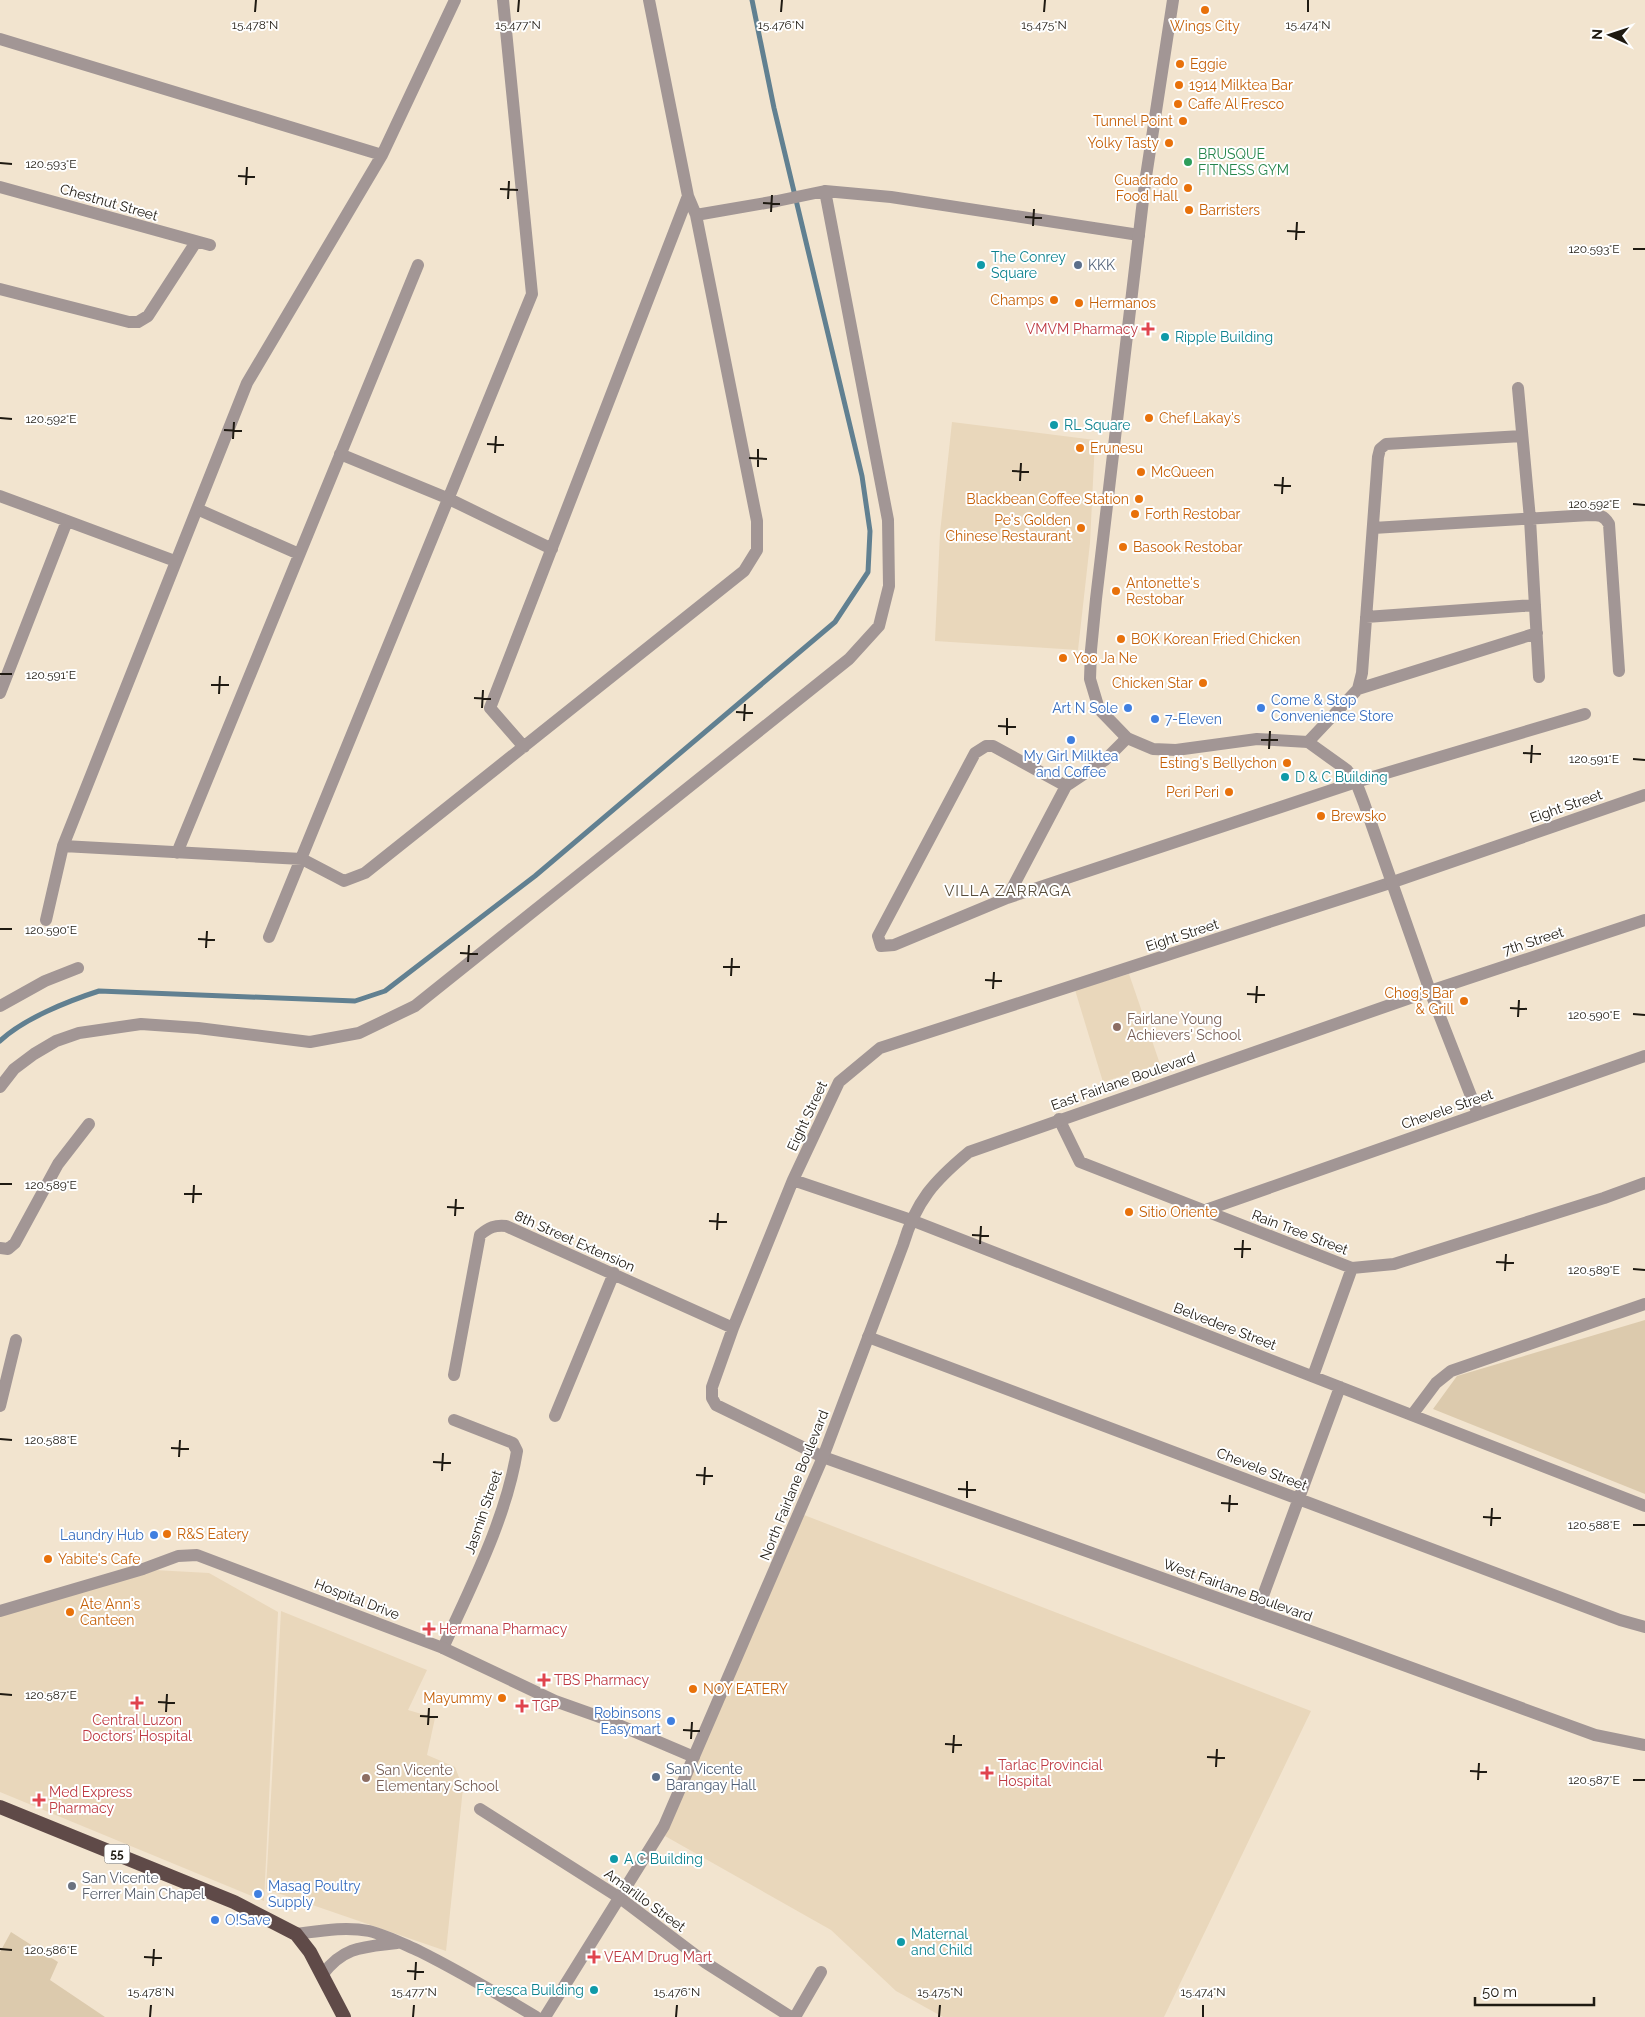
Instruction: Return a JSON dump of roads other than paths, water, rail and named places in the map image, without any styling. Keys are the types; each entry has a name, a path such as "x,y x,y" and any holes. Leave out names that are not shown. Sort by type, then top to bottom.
{"highway":[{"name":"55","path":"0,1807 234,1902 296,1934 310,1952 323,1974 344,2017"}],"street":[{"path":"46,920 63,846 247,383 382,155 455,0"},
{"path":"270,938 447,498 532,294 503,0"},
{"path":"63,846 302,859 344,881 365,873 744,571 757,550 757,520 696,215 688,196 649,0"},
{"path":"1173,0 1145,183 1096,599 1090,679 1100,709 1127,738 1153,749 1176,750 1257,739 1308,742 1347,770 1356,782 1393,882 1430,991 1478,1114"},
{"path":"0,39 382,155"},
{"name":"Chestnut Street","path":"0,187 210,245"},
{"path":"696,215 820,192 891,197 1139,235"},
{"path":"0,1087 14,1069 34,1054 56,1041 79,1033 141,1024 207,1029 310,1042 360,1033 415,1006 849,659 879,626 889,586 888,520 820,192"},
{"path":"524,747 490,708 688,196"},
{"path":"0,289 129,322 138,322 148,316 196,242"},
{"path":"177,853 418,265"},
{"path":"1518,388 1530,519 1538,677"},
{"path":"1308,742 1358,689 1362,673 1380,449 1386,444 1522,436"},
{"path":"340,454 447,498 552,549"},
{"path":"0,496 175,562"},
{"path":"197,509 299,554"},
{"path":"1373,528 1590,515 1599,515 1606,518 1609,524 1618,671"},
{"path":"0,693 67,521"},
{"path":"1366,618 1535,605"},
{"path":"1358,689 1537,633"},
{"path":"1066,786 992,746 986,746 975,753 878,936 881,946 894,945 1007,898 1356,782 1585,714"},
{"path":"1007,898 1066,786 1105,760 1127,738"},
{"name":"Eight Street","path":"733,1328 793,1180 839,1082 880,1048 1393,882 1645,795"},
{"name":"7th Street","path":"1430,991 1645,920"},
{"path":"0,1006 45,981 78,968"},
{"name":"East Fairlane Boulevard","path":"911,1220 930,1189 947,1170 969,1152 1430,991"},
{"name":"Chevele Street","path":"1203,1211 1645,1056"},
{"name":"Rain Tree Street","path":"1059,1119 1080,1162 1352,1268 1394,1264 1604,1198 1645,1182"},
{"path":"0,1248 8,1249 14,1243 58,1164 89,1124"},
{"name":"Belvedere Street","path":"793,1180 911,1220 1645,1506"},
{"name":"North Fairlane Boulevard","path":"545,2017 664,1826 823,1457 911,1220"},
{"name":"8th Street Extension","path":"454,1374 480,1235 488,1228 497,1225 506,1226 614,1273 733,1328"},
{"path":"1313,1376 1352,1268"},
{"path":"555,1416 614,1273"},
{"path":"1412,1415 1436,1383 1451,1371 1645,1304"},
{"name":"West Fairlane Boulevard","path":"733,1328 712,1387 712,1398 716,1405 823,1457 1595,1735 1645,1745"},
{"name":"Chevele Street","path":"868,1337 1620,1620 1645,1627"},
{"path":"0,1406 16,1340"},
{"path":"1257,1612 1340,1387"},
{"name":"Jasmin Street","path":"443,1648 484,1558 508,1492 517,1451 513,1443 454,1420"},
{"name":"Hospital Drive","path":"0,1611 143,1569 178,1556 197,1555 443,1648 555,1701 600,1717 694,1757"},
{"name":"Amarillo Street","path":"480,1809 620,1898 706,1963 791,2017"},
{"path":"296,1934 322,1930 368,1931 399,1942 472,1978 536,2017"},
{"path":"323,1974 332,1961 344,1953 365,1947 399,1942"},
{"path":"796,2017 822,1972"}],"waterway":[{"path":"0,1041 33,1018 60,1005 99,991 355,1001 385,991 535,876 835,622 868,572 870,531 862,476 774,108 752,0"}],"place":[{"name":"Wings City","path":"1205,10"},
{"name":"Eggie","path":"1180,64"},
{"name":"1914 Milktea Bar","path":"1179,85"},
{"name":"Caffe Al Fresco","path":"1178,104"},
{"name":"Tunnel Point","path":"1183,121"},
{"name":"Yolky Tasty","path":"1169,143"},
{"name":"BRUSQUE FITNESS GYM","path":"1188,162"},
{"name":"Cuadrado Food Hall","path":"1188,188"},
{"name":"Barristers","path":"1189,210"},
{"name":"The Conrey Square","path":"981,265"},
{"name":"KKK","path":"1078,265"},
{"name":"Champs","path":"1054,300"},
{"name":"Hermanos","path":"1079,303"},
{"name":"VMVM Pharmacy","path":"1148,329"},
{"name":"Ripple Building","path":"1165,337"},
{"name":"Chef Lakay's","path":"1149,418"},
{"name":"RL Square","path":"1054,425"},
{"name":"Erunesu","path":"1080,448"},
{"name":"McQueen","path":"1141,472"},
{"name":"Blackbean Coffee Station","path":"1139,499"},
{"name":"Forth Restobar","path":"1135,514"},
{"name":"Pe's Golden Chinese Restaurant","path":"1081,528"},
{"name":"Basook Restobar","path":"1123,547"},
{"name":"Antonette's Restobar","path":"1116,591"},
{"name":"BOK Korean Fried Chicken","path":"1121,639"},
{"name":"Yoo Ja Ne","path":"1063,658"},
{"name":"Chicken Star","path":"1203,683"},
{"name":"Art N Sole","path":"1128,708"},
{"name":"Come & Stop Convenience Store","path":"1261,708"},
{"name":"7-Eleven","path":"1155,719"},
{"name":"My Girl Milktea and Coffee","path":"1071,740"},
{"name":"Esting's Bellychon","path":"1287,763"},
{"name":"D & C Building","path":"1285,777"},
{"name":"Peri Peri","path":"1229,792"},
{"name":"Brewsko","path":"1321,816"},
{"name":"Chog's Bar & Grill","path":"1464,1001"},
{"name":"Fairlane Young Achievers' School","path":"1117,1027"},
{"name":"Sitio Oriente","path":"1129,1212"},
{"name":"R&S Eatery","path":"167,1534"},
{"name":"Laundry Hub","path":"154,1535"},
{"name":"Yabite's Cafe","path":"48,1559"},
{"name":"Ate Ann's Canteen","path":"70,1612"},
{"name":"Hermana Pharmacy","path":"429,1629"},
{"name":"TBS Pharmacy","path":"544,1680"},
{"name":"NOY EATERY","path":"693,1689"},
{"name":"Mayummy","path":"502,1698"},
{"name":"Central Luzon Doctors' Hospital","path":"137,1703"},
{"name":"TGP","path":"522,1706"},
{"name":"Robinsons Easymart","path":"671,1721"},
{"name":"Tarlac Provincial Hospital","path":"987,1773"},
{"name":"San Vicente Barangay Hall","path":"656,1777"},
{"name":"San Vicente Elementary School","path":"366,1778"},
{"name":"Med Express Pharmacy","path":"39,1800"},
{"name":"A C Building","path":"614,1859"},
{"name":"San Vicente Ferrer Main Chapel","path":"72,1886"},
{"name":"Masag Poultry Supply","path":"258,1894"},
{"name":"O!Save","path":"215,1920"},
{"name":"Maternal and Child","path":"901,1942"},
{"name":"VEAM Drug Mart","path":"594,1957"},
{"name":"Feresca Building","path":"594,1990"}],"district":[{"name":"VILLA ZARRAGA","path":"1008,891"}]}
